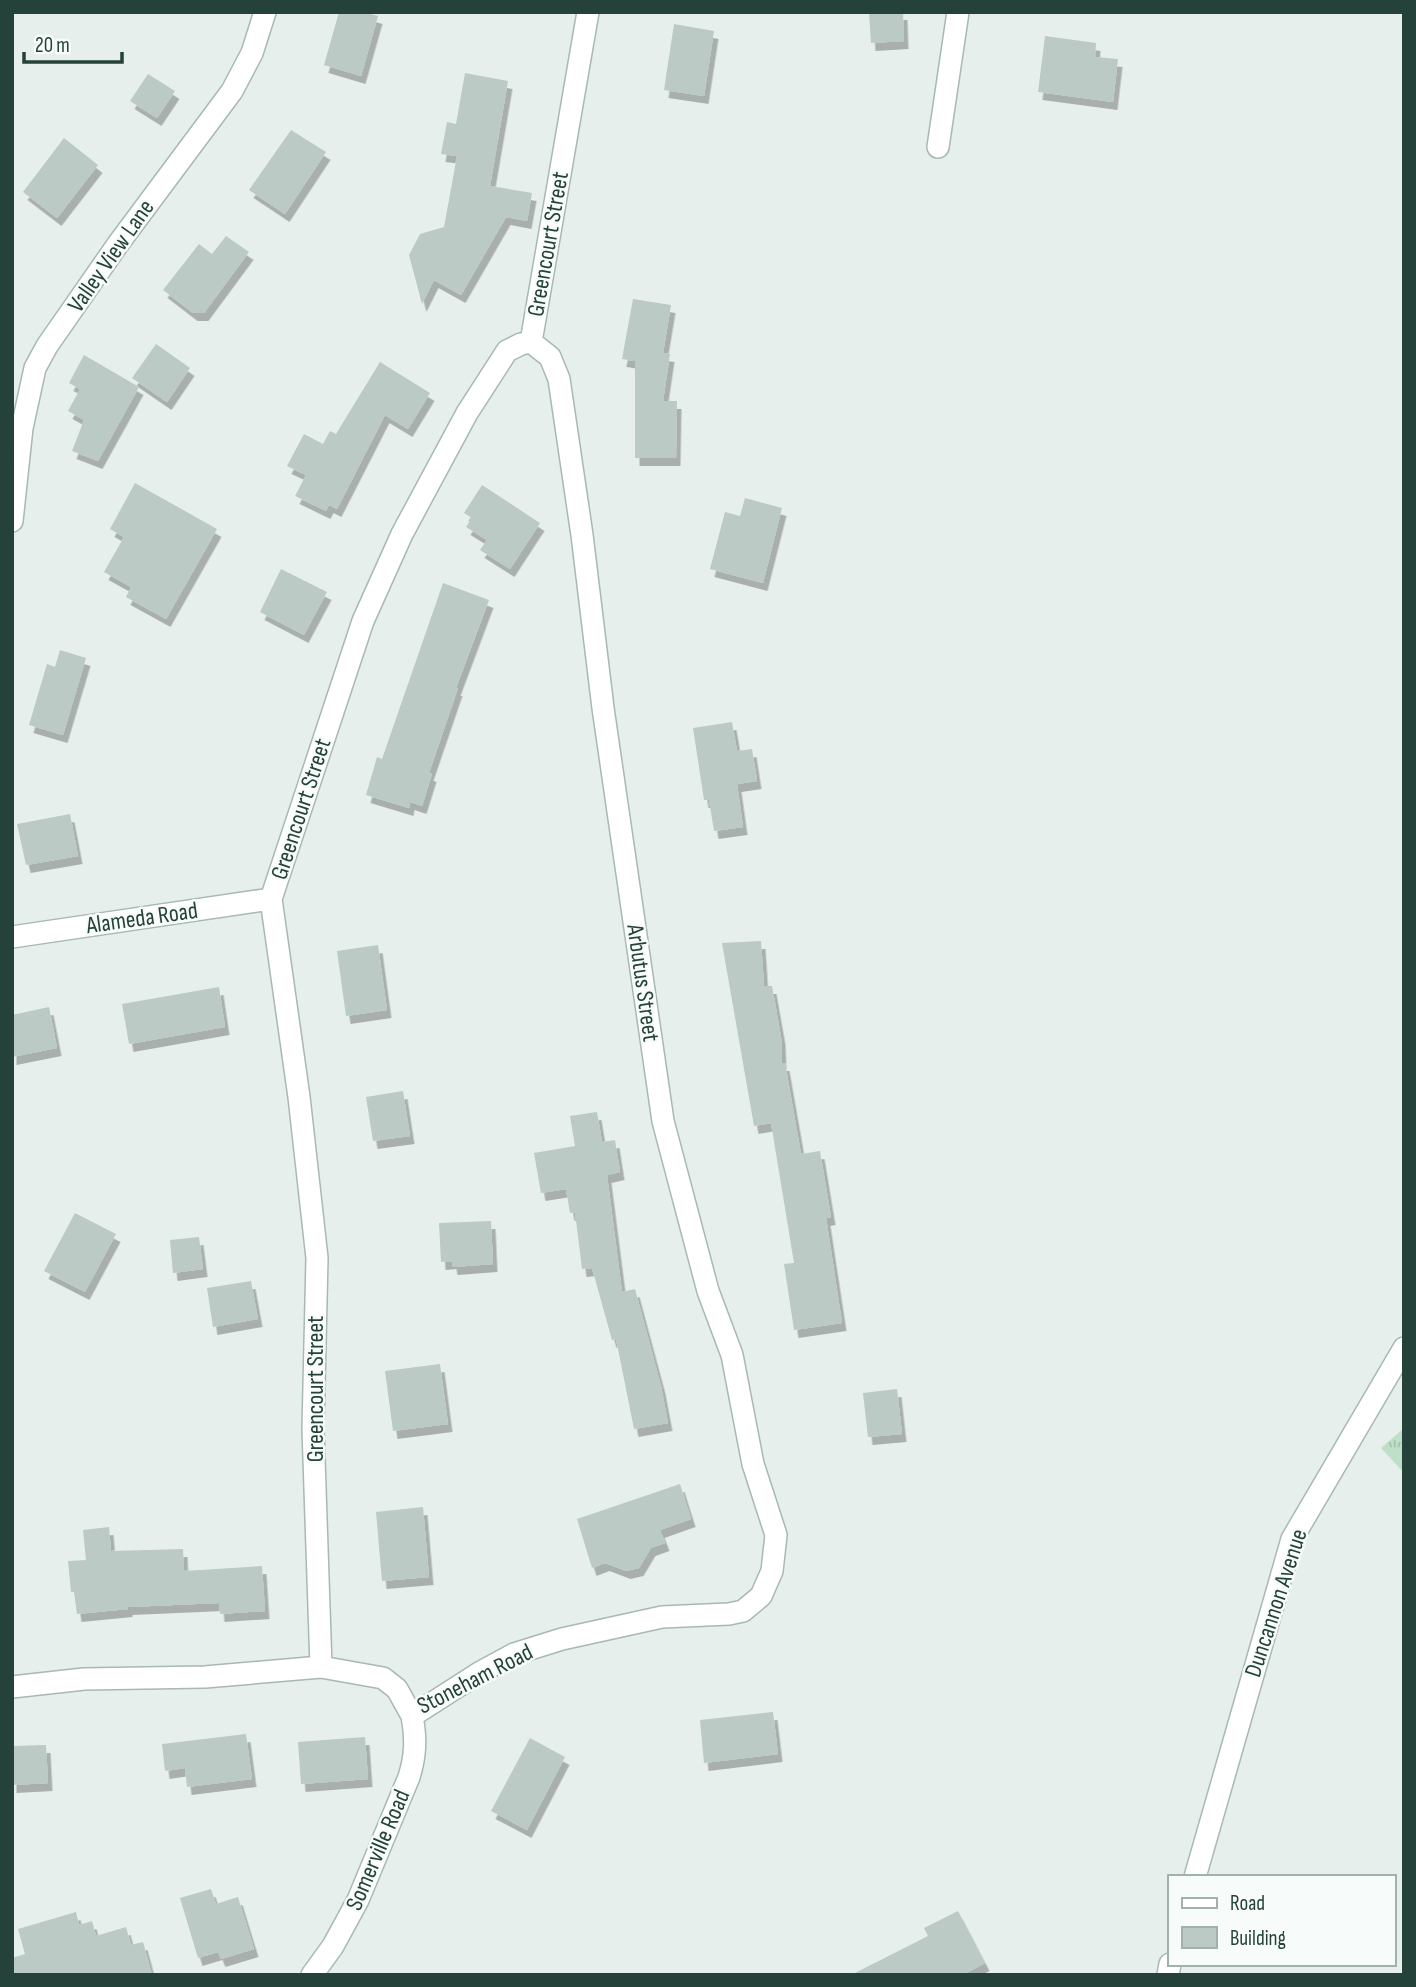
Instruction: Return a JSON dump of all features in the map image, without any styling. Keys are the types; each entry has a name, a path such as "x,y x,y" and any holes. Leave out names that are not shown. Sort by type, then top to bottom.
{"street":[{"name":"Valley View Lane","path":"12,521 22,428 35,368 47,346 118,244 232,91 253,53 265,12"},
{"name":"Greencourt Street","path":"321,1667 313,1429 317,1258 299,1097 271,899 363,621 402,534 467,413 506,351 531,342 588,12"},
{"path":"938,147 958,12"},
{"name":"Arbutus Street","path":"531,342 550,357 559,379 663,1121 708,1291 732,1355 753,1464 776,1535 772,1572 761,1596 743,1611"},
{"name":"Alameda Road","path":"12,937 271,899"},
{"name":"Duncannon Avenue","path":"1196,1875 1292,1539 1404,1348"},
{"name":"Stoneham Road","path":"12,1687 84,1679 205,1677 321,1667 383,1678 397,1689 412,1716 514,1654 562,1639 662,1617 743,1611"},
{"name":"Somerville Road","path":"312,1975 333,1946 358,1900 410,1777 415,1759 416,1734 412,1716"}],"green space":[{"path":"1404,1428 1404,1473 1381,1448"}],"building":[{"path":"339,12 364,12 378,16 361,76 324,65"},
{"path":"869,12 903,12 904,41 871,43"},
{"path":"674,24 714,31 704,96 664,90"},
{"path":"1045,36 1096,43 1095,57 1118,59 1113,102 1038,92"},
{"path":"465,73 508,81 490,186 532,193 527,221 506,217 461,295 434,280 422,304 409,255 420,234 444,227 457,156 441,154 447,122 456,124"},
{"path":"148,74 175,91 157,118 130,101"},
{"path":"291,130 326,152 285,214 249,190"},
{"path":"64,138 98,165 57,218 23,192"},
{"path":"226,236 249,252 204,313 193,313 163,290 199,244 212,254"},
{"path":"633,299 671,305 663,353 670,354 663,401 677,401 676,458 635,458 635,361 622,359"},
{"path":"156,344 190,368 167,402 132,378"},
{"path":"84,355 139,387 98,461 72,451 84,420 68,411 80,389 69,383"},
{"path":"380,362 430,393 408,429 385,415 337,509 329,505 326,511 295,496 306,475 287,466 304,434 323,444 330,431 336,434"},
{"path":"135,483 217,529 166,619 126,597 131,587 104,572 124,537 110,529"},
{"path":"482,485 540,523 510,569 480,550 487,540 466,527 472,518 464,513"},
{"path":"745,498 782,508 763,583 710,569 725,512 740,516"},
{"path":"281,569 327,592 304,635 260,612"},
{"path":"443,583 489,600 456,688 429,773 432,774 422,806 410,802 409,808 366,795 377,757 382,759"},
{"path":"60,650 86,658 63,735 29,725 47,664 55,667"},
{"path":"732,722 737,751 752,749 757,781 737,784 743,827 714,831 709,800 704,800 693,728"},
{"path":"70,814 78,856 26,865 17,824"},
{"path":"761,941 764,986 772,986 781,1037 782,1063 785,1063 801,1154 820,1151 831,1217 826,1218 842,1323 794,1330 784,1264 794,1263 771,1123 754,1126 722,943"},
{"path":"378,945 387,1010 346,1016 337,951"},
{"path":"219,987 225,1027 129,1044 122,1004"},
{"path":"49,1007 57,1048 12,1057 12,1015"},
{"path":"403,1091 410,1136 373,1141 366,1097"},
{"path":"597,1112 602,1142 615,1140 620,1172 607,1175 622,1292 635,1289 668,1423 634,1429 616,1339 612,1340 592,1268 582,1269 575,1212 570,1213 566,1189 541,1193 534,1153 575,1146 570,1116"},
{"path":"75,1213 116,1234 85,1292 44,1271"},
{"path":"491,1221 493,1264 453,1267 452,1261 441,1262 439,1223"},
{"path":"199,1237 203,1269 173,1273 170,1240"},
{"path":"251,1281 258,1319 213,1327 207,1288"},
{"path":"440,1364 448,1424 393,1431 385,1371"},
{"path":"897,1389 902,1434 868,1437 863,1393"},
{"path":"680,1484 691,1519 660,1530 665,1543 651,1548 639,1568 626,1571 605,1563 592,1568 577,1519"},
{"path":"423,1507 429,1577 382,1581 376,1512"},
{"path":"109,1527 111,1551 183,1549 184,1571 262,1566 265,1611 220,1614 219,1603 128,1607 77,1614 74,1592 71,1592 68,1561 86,1560 83,1530"},
{"path":"773,1712 778,1754 704,1763 700,1720"},
{"path":"246,1734 252,1779 187,1787 185,1768 165,1771 162,1744"},
{"path":"365,1737 368,1779 301,1784 298,1742"},
{"path":"530,1738 565,1757 527,1830 491,1811"},
{"path":"46,1745 48,1783 12,1785 12,1746"},
{"path":"211,1889 216,1904 238,1897 254,1949 221,1959 218,1952 198,1958 180,1898"},
{"path":"958,1911 985,1963 962,1975 851,1975 928,1936 924,1928"},
{"path":"76,1912 79,1925 92,1921 96,1936 126,1927 131,1945 143,1942 152,1975 12,1975 12,1958 25,1954 18,1929"}]}
